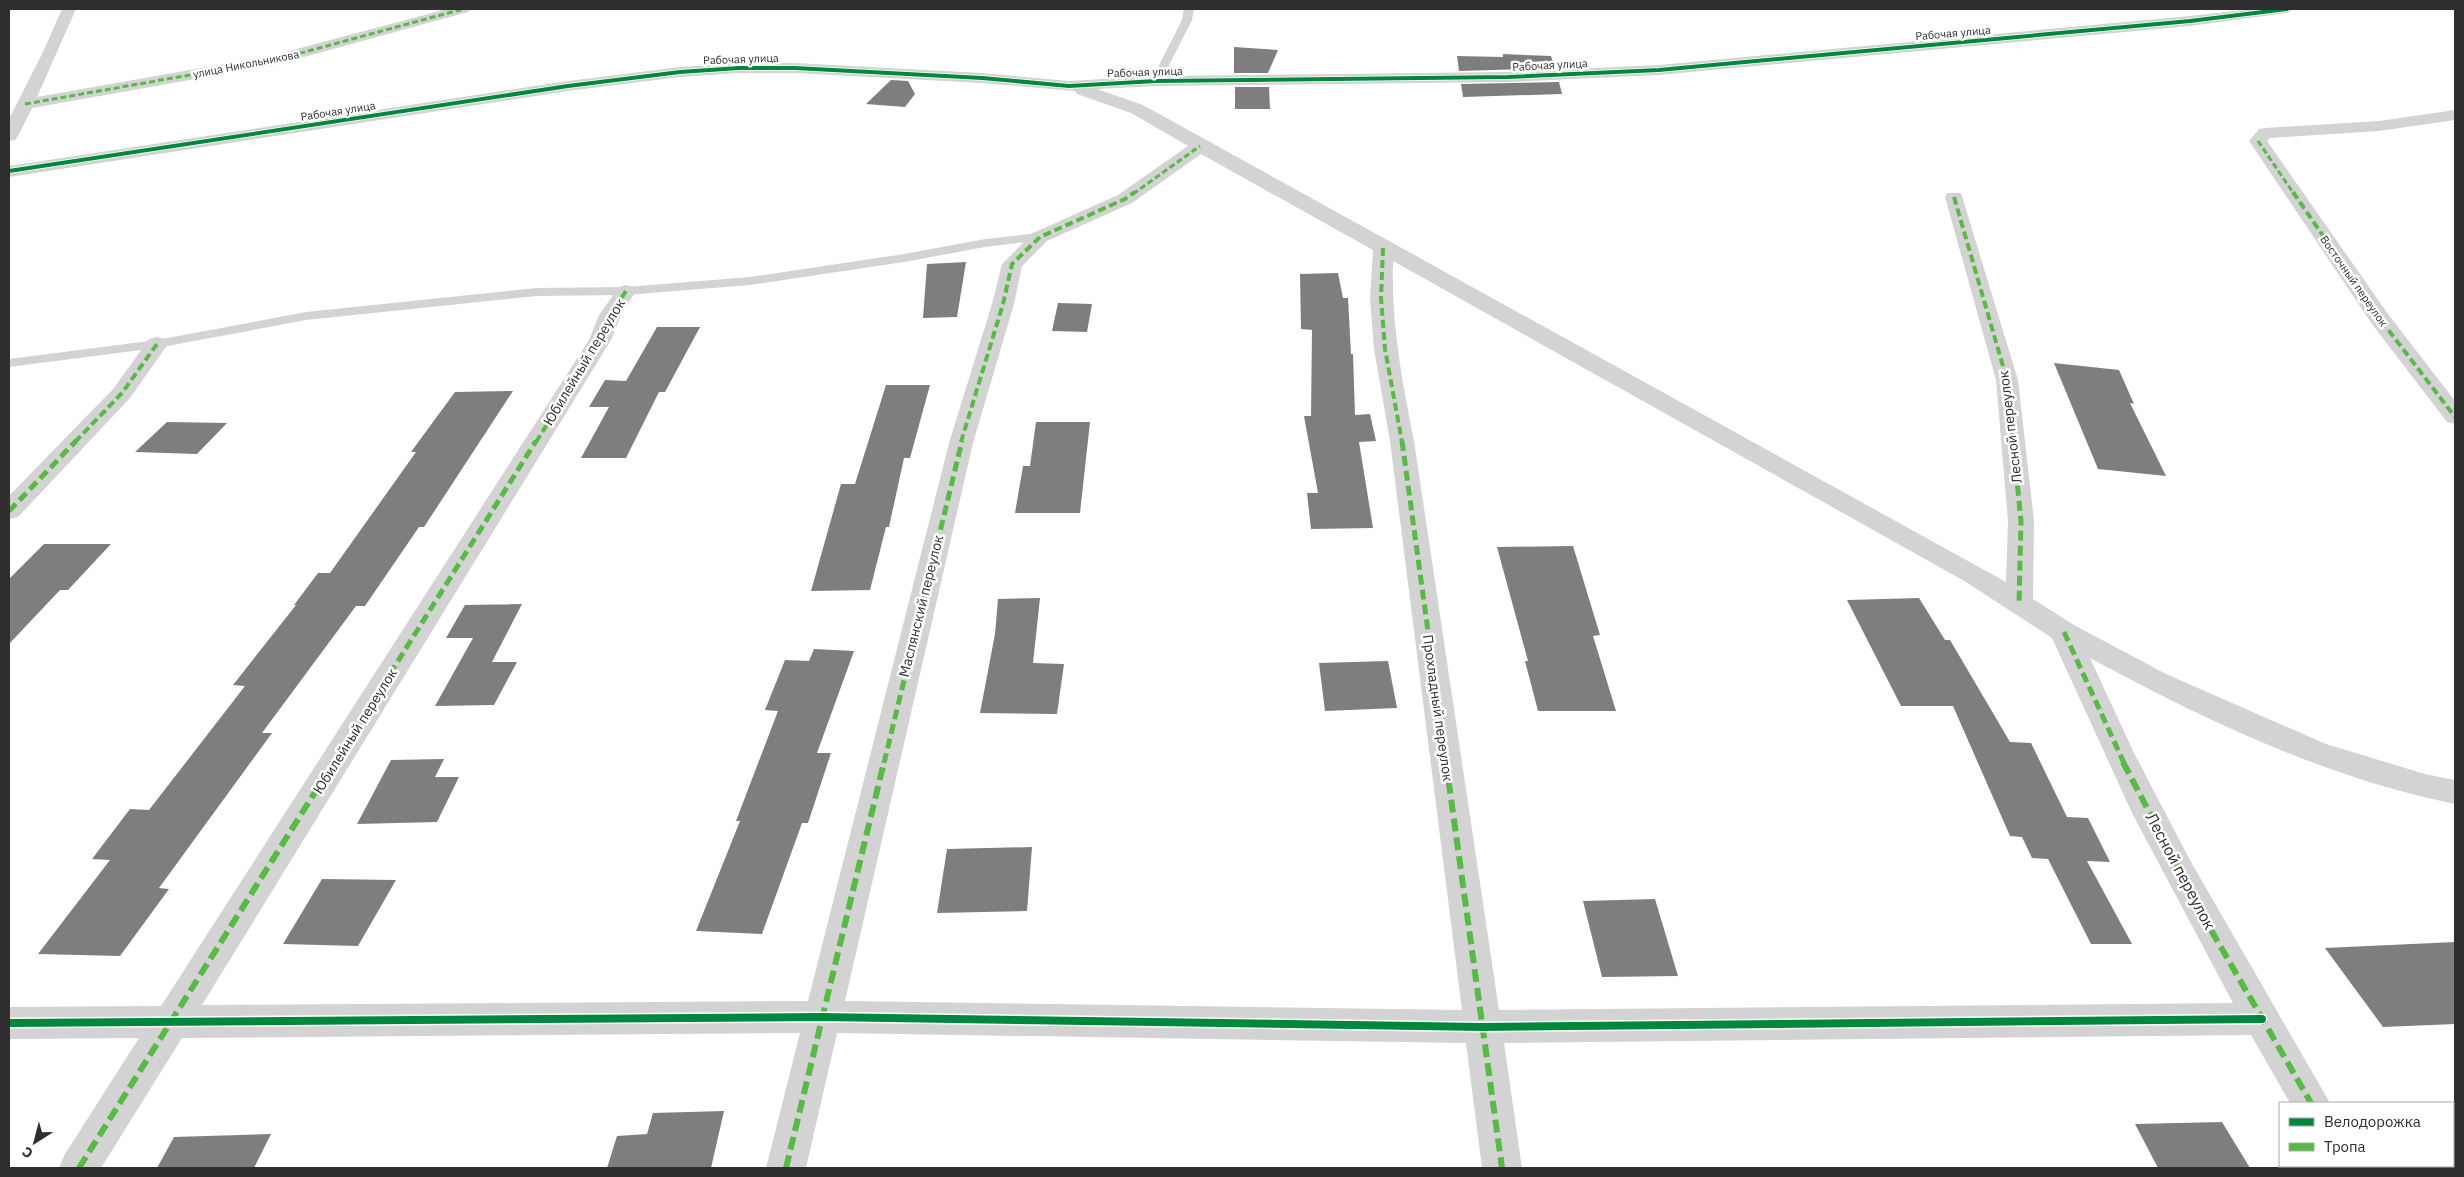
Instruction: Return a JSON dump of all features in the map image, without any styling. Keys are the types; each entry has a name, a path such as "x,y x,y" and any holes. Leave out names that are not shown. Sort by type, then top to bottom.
{"street":[{"path":"9,136 26,104 69,9"},
{"name":"улица Никольникова","path":"26,104 274,60 463,9"},
{"name":"Рабочая улица","path":"9,171 568,86 680,72 739,68 795,68 982,78 1069,86 1156,81 1508,77 1659,70 2190,21 2287,9"},
{"path":"1069,86 1137,109 1383,248 1976,576 2064,632 2156,681 2315,752 2425,786 2455,792"},
{"name":"Восточный переулок","path":"2455,115 2379,126 2264,133 2258,141 2380,319 2455,418"},
{"name":"Маслянский переулок","path":"786,1168 821,1017 962,442 1003,304 1012,264 1040,237 1125,199 1200,146"},
{"name":"Лесной переулок","path":"1954,197 2007,380 2021,521 2019,604"},
{"name":"Прохладный переулок","path":"1383,248 1381,298 1384,349 1402,440 1502,1168"},
{"name":"Юбилейный переулок","path":"78,1168 172,1022 600,340 610,315 626,291"},
{"path":"9,511 122,393 157,344"},
{"name":"Лесной переулок","path":"2064,632 2088,690 2168,852 2310,1102"},
{"path":"9,1023 821,1017 1482,1027 2262,1019"}],"lane":[{"path":"1156,81 1187,20 1189,9"},
{"path":"9,363 157,344 228,329 306,316 537,292 626,291 750,281 904,258 985,243 1040,237"}],"building":[{"path":"1234,47 1278,50 1268,73 1234,73"},
{"path":"1503,54 1551,56 1555,68 1459,71 1457,56 1503,57"},
{"path":"891,80 908,81 915,94 905,107 866,104"},
{"path":"1559,82 1562,94 1463,97 1461,84"},
{"path":"1235,87 1269,87 1270,109 1235,109"},
{"path":"966,262 957,317 923,318 927,264"},
{"path":"1338,273 1343,298 1348,298 1351,354 1353,354 1355,415 1370,414 1376,441 1359,442 1373,528 1311,529 1307,493 1318,493 1304,416 1311,416 1312,330 1301,329 1300,274"},
{"path":"1058,303 1092,304 1087,332 1052,331"},
{"path":"657,327 700,327 665,392 659,392 626,458 581,458 609,407 589,407 605,380 626,381"},
{"path":"2054,363 2119,370 2134,404 2130,403 2166,476 2098,469"},
{"path":"886,385 930,385 910,458 904,458 889,527 886,527 870,590 811,591 841,484 855,484"},
{"path":"513,391 424,527 419,527 365,606 356,606 262,733 272,733 159,888 169,889 120,956 38,954 110,860 92,859 130,809 149,810 245,686 233,685 296,605 294,605 318,573 330,573 416,452 411,452 455,392"},
{"path":"167,422 227,423 197,454 135,452"},
{"path":"1036,422 1090,422 1080,513 1015,513 1023,466 1030,466"},
{"path":"44,544 111,544 68,590 60,590 9,644 9,579"},
{"path":"1573,546 1600,635 1593,636 1616,711 1538,711 1525,661 1528,661 1497,547"},
{"path":"1040,598 1033,663 1064,664 1057,714 980,713 995,634 998,599"},
{"path":"1919,598 1945,640 1950,640 2010,742 2031,743 2067,817 2088,818 2110,862 2087,861 2132,944 2091,944 2048,859 2032,858 2022,837 2010,836 1953,706 1901,706 1847,600"},
{"path":"522,604 492,662 517,662 494,705 435,706 473,638 446,638 465,605"},
{"path":"814,649 854,651 817,753 831,753 808,823 802,823 762,934 696,931 740,821 736,821 778,711 765,710 785,660 809,661"},
{"path":"1388,661 1397,708 1325,711 1319,663"},
{"path":"444,759 435,777 459,777 437,822 357,824 391,760"},
{"path":"1032,847 1027,911 937,913 947,849"},
{"path":"322,879 396,880 358,946 283,944"},
{"path":"1655,899 1678,976 1602,977 1583,901"},
{"path":"2455,942 2455,1024 2383,1027 2325,948"},
{"path":"724,1111 711,1168 607,1168 617,1136 647,1134 653,1113"},
{"path":"2222,1122 2250,1168 2158,1168 2135,1124"},
{"path":"271,1134 254,1168 157,1168 174,1137"}],"marked path":[{"path":"25,104 275,60 463,9"},
{"path":"2258,141 2380,319 2455,417"},
{"path":"786,1168 961,443 1003,304 1012,264 1040,237 1125,199 1200,146"},
{"path":"1954,197 2007,380 2021,521 2019,604"},
{"path":"1383,248 1381,298 1385,349 1402,441 1502,1168"},
{"path":"79,1168 600,340 610,315 626,291"},
{"path":"9,511 122,393 157,344"},
{"path":"2064,632 2090,693 2148,813 2211,930 2310,1102"}],"cycle path":[{"path":"9,171 568,86 680,72 739,68 795,68 982,78 1069,86 1156,81 1508,77 1659,70 2190,21 2287,9"},
{"path":"9,1023 821,1017 1482,1027 2262,1019"}]}
